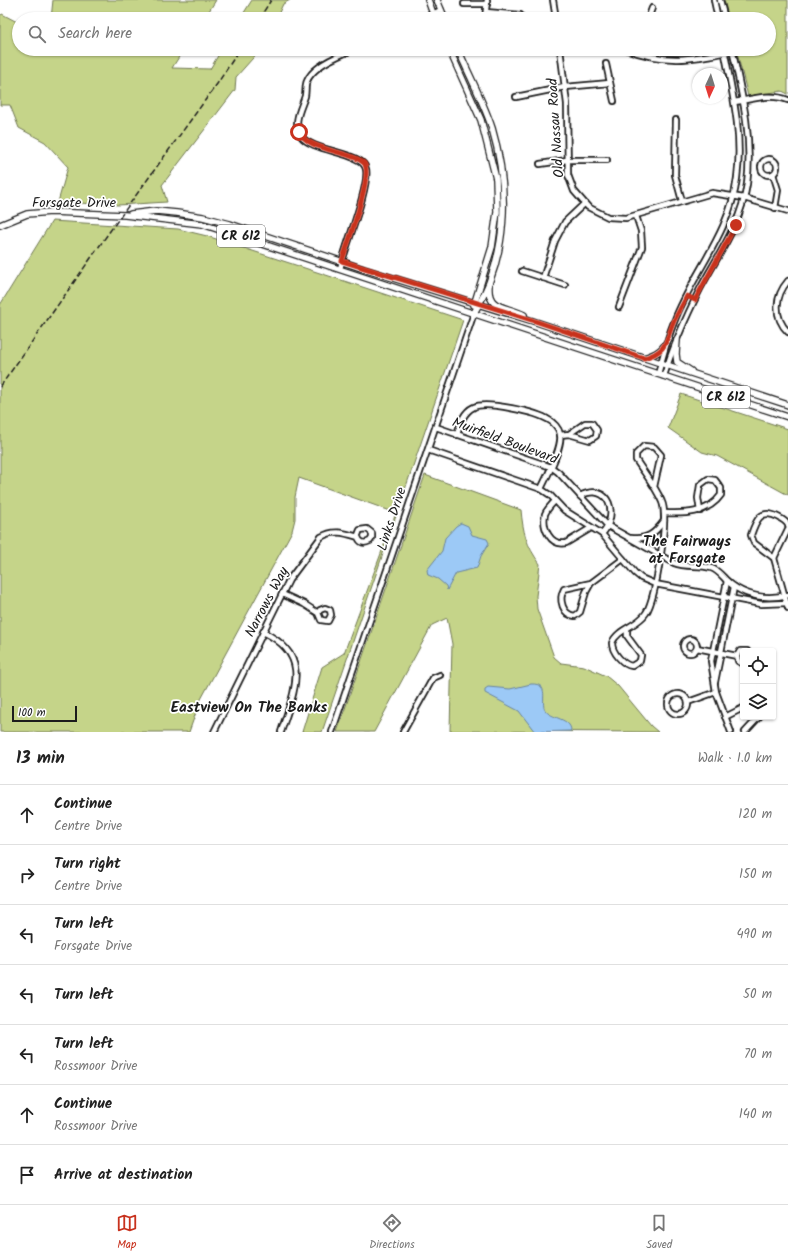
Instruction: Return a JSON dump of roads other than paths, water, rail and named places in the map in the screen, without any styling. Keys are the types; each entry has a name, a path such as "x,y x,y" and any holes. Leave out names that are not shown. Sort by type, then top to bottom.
{"main road":[{"path":"428,0 432,12"},
{"path":"437,0 441,10"},
{"path":"452,56 481,120 496,179 497,212 492,247 474,302 474,314"},
{"path":"461,56 491,126 502,178 503,214 501,238 489,284 474,314"},
{"name":"Forsgate Drive","path":"125,215 156,211 203,217 532,320 788,405"},
{"name":"Forsgate Drive","path":"0,224 27,214 51,212 125,215 202,224 340,268 474,314 788,417"},
{"path":"489,284 490,296 494,303 532,320"},
{"path":"644,358 658,353 665,347 669,338"},
{"path":"677,340 677,362 701,377"}],"street":[{"path":"553,0 555,12"},
{"path":"714,0 717,12"},
{"path":"720,0 723,12"},
{"path":"464,4 487,2 486,12"},
{"path":"651,12 652,8"},
{"path":"338,56 325,62 307,81 305,95 296,123 297,130 302,137 310,143 356,159 364,163 366,168 366,185 340,268"},
{"name":"Old Nassau Road","path":"561,56 565,87 568,175 578,197 592,210 608,217 626,218 712,193 744,198 788,211"},
{"path":"656,56 672,60 690,60 705,56"},
{"path":"664,376 664,365 669,338 674,322 723,229 734,196 739,156 735,102 725,56"},
{"path":"658,374 677,340 695,300 732,232 744,198 749,156 748,125 733,56"},
{"path":"606,64 614,101"},
{"path":"516,97 565,87 610,83"},
{"path":"735,102 769,96 780,97 788,100"},
{"path":"676,120 675,175 682,201"},
{"path":"540,164 567,160 607,160"},
{"path":"773,174 778,190 775,208"},
{"path":"543,278 555,241 565,222 584,204"},
{"path":"619,307 642,247 641,231 636,216"},
{"path":"723,229 732,232"},
{"path":"522,271 565,285"},
{"path":"788,281 778,298 777,310 781,322 788,332"},
{"path":"688,294 695,300"},
{"name":"Links Drive","path":"332,732 474,314"},
{"path":"457,435 465,413 474,407 484,405 528,412 544,417 551,422 560,434 559,444 541,489"},
{"path":"560,434 569,434 590,440 596,436 597,430 592,423 584,423 569,434"},
{"name":"Muirfield Boulevard","path":"436,427 551,467 558,472 608,526 679,565 713,568 734,587 750,595 763,598 786,595"},
{"path":"627,629 627,636 641,655 640,661 632,666 626,664 614,652 612,646 616,636 646,614 650,606 661,556 664,521 662,502 636,460 636,454 644,446 654,447 661,455 654,487"},
{"path":"428,450 541,489 564,510 602,534 635,573 655,584 761,604 788,605 774,558 754,543 751,538 752,532 760,516 766,513 772,513 788,525"},
{"path":"664,513 682,514 700,510 721,495 721,488 715,480 708,479 700,485 698,498 700,510"},
{"path":"580,496 594,491 605,496 610,508 608,526 602,534"},
{"path":"555,501 548,509 545,518 547,534 554,541 566,543 591,528"},
{"path":"628,538 643,539 651,535 664,521"},
{"name":"Narrows Way","path":"214,732 289,580 321,537 327,533 342,532 358,537 360,541 364,543 370,541 372,538 372,533 367,529 360,530 358,535"},
{"path":"774,558 788,529"},
{"path":"591,583 564,589 561,596 564,611 575,616 580,612 586,592 591,583 623,559"},
{"path":"715,684 717,651 727,581"},
{"path":"731,732 716,692 711,669 732,599 734,587"},
{"path":"282,594 304,604 318,613"},
{"path":"263,632 283,644 291,653 296,666 295,686 281,732"},
{"path":"697,648 737,656"},
{"path":"740,651 737,656 738,661 740,662"},
{"path":"403,732 433,678 440,675"},
{"path":"688,702 716,692"},
{"path":"675,695 682,695 688,702 687,709 681,714 674,714 668,708 669,700 675,695"},
{"path":"725,717 740,710"},
{"path":"745,732 756,720"}],"water":[{"path":"461,523 468,526 472,535 487,539 489,543 481,556 477,568 456,573 447,590 446,586 438,579 428,575 427,570 442,551 445,538 456,526"},
{"path":"531,684 541,687 543,690 545,710 568,724 571,731 535,732 519,711 485,693 485,689 488,687 510,689"}],"railway":[{"path":"263,12 271,0"},
{"path":"0,387 110,231 217,84 235,56"}],"district":[{"name":"The Fairways at Forsgate","path":"687,550"},
{"name":"Eastview On The Banks","path":"249,708"}]}
